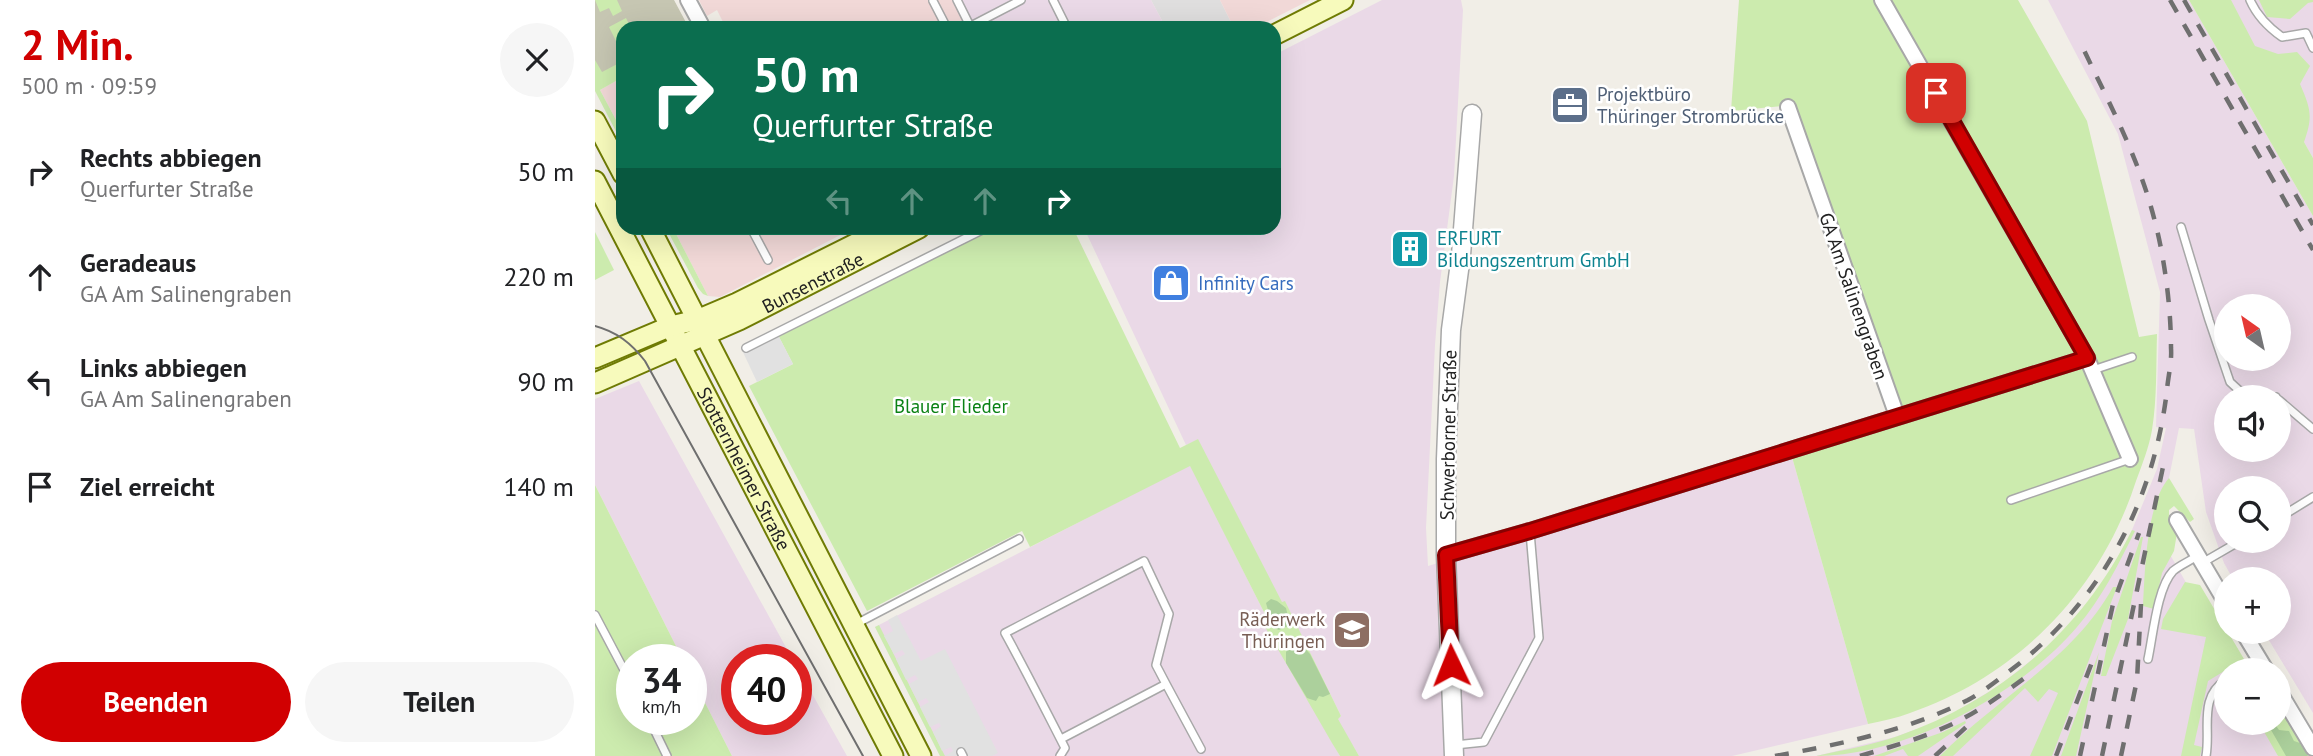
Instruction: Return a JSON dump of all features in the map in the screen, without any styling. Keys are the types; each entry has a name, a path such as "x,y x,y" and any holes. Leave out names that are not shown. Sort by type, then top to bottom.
{"main road":[{"path":"1281,32 1343,0"},
{"path":"595,121 616,161"},
{"name":"Stotternheimer Straße","path":"595,181 616,221"},
{"name":"Stotternheimer Straße","path":"623,235 893,756"},
{"name":"Stotternheimer Straße","path":"654,235 921,756"},
{"name":"Bunsenstraße","path":"701,328 737,303 873,235"},
{"name":"Bunsenstraße","path":"701,328 739,320 905,235"},
{"path":"595,358 671,326 701,328"},
{"path":"595,383 682,345 701,328"}],"street":[{"path":"688,0 699,21"},
{"path":"1882,0 2089,364 2130,459"},
{"name":"GA Am Salinengraben","path":"1788,107 1897,416"},
{"name":"Schwerborner Straße","path":"1454,751 1446,555 1446,459 1451,330 1461,255 1472,114"},
{"path":"1446,555 1897,416 2089,364"},
{"path":"2177,520 2214,583"},
{"path":"2291,711 2313,748"}],"lane":[{"path":"957,0 966,21"},
{"path":"981,21 1021,0"},
{"path":"1053,0 1064,21"},
{"path":"2250,0 2254,10 2267,26 2282,37 2309,31 2313,48"},
{"path":"933,1 943,21"},
{"path":"2181,228 2209,320 2233,385"},
{"path":"755,235 768,260"},
{"path":"746,348 972,235"},
{"path":"2089,364 2131,357"},
{"path":"2291,410 2313,429"},
{"path":"2011,500 2130,459"},
{"path":"2291,511 2313,497"},
{"path":"1454,751 1485,741 1539,638 1530,531"},
{"path":"853,626 1019,539"},
{"path":"2148,659 2160,600 2168,579 2178,568 2214,553"},
{"path":"1060,756 1065,748 1061,739 1005,633 1144,561 1169,611 1156,665 1201,749"},
{"path":"595,615 616,655"},
{"path":"1061,739 1166,684"},
{"path":"2206,756 2209,738 2206,715 2214,689"},
{"path":"657,735 667,756"}],"shaded area":[{"path":"595,0 674,0 685,21 616,21 616,78 595,80"},
{"path":"699,0 952,0 962,21 722,21 717,10 707,16"},
{"path":"952,0 1151,0 1162,21 962,21"},
{"path":"1151,0 1220,0 1230,21 1162,21"},
{"path":"1220,0 1310,0 1269,21 1230,21"},
{"path":"1382,0 1461,0 1463,10 1454,176 1435,345 1426,528 1428,566 1792,457 1868,724 1732,756 1359,756 1337,719 1341,716 1285,602 1282,603 1198,440 1186,445 1087,235 1281,235 1281,51"},
{"path":"2048,0 2189,0 2313,216 2313,713 2291,677 2291,658 2280,658 2271,644 2291,644 2291,567 2226,567 2220,553 2291,553 2291,476 2214,476 2214,535 2206,512 2194,429 2179,428 2169,478 2168,551 2214,632 2214,644 2221,644 2229,658 2214,658 2214,735 2274,735 2286,756 1816,756 1895,737 1955,712 2000,685 2048,647 2081,612 2109,574 2132,530 2157,469 2166,428 2156,427 2160,292 2118,134"},
{"path":"2223,0 2313,0 2313,158 2304,142"},
{"path":"616,81 616,120 600,90"},
{"path":"677,235 840,235 720,297 708,296"},
{"path":"777,333 793,364 757,382 742,350"},
{"path":"639,381 784,644 721,644 721,734 707,707 707,644 675,644 595,485 595,399"},
{"path":"1190,465 1269,622 1265,625 1340,756 940,756 875,627"},
{"path":"897,615 921,661 945,649 998,753 992,756 945,756 953,751 951,747 942,751 933,732 941,726 939,723 930,727 920,707 929,702 926,698 918,702 909,684 918,679 915,675 906,680 896,659 905,654 902,650 894,654 884,636 893,631 888,620"},
{"path":"812,694 847,756 732,756 721,735 812,735"}],"green space":[{"path":"595,0 617,0 622,11 613,16 609,8 600,12"},
{"path":"1739,0 2018,0 2087,121 2139,337 2157,334 2155,406 2152,430 2141,469 2121,521 2078,593 2020,652 1986,676 1949,697 1910,713 1868,724 1792,457 1907,421 1794,105 1731,111"},
{"path":"2189,0 2231,0 2255,46 2278,54 2297,52 2310,66 2300,84 2309,113 2309,126 2304,142 2313,158 2313,216"},
{"path":"2259,0 2313,2 2308,3 2290,19 2267,17"},
{"path":"616,23 616,41 609,27"},
{"path":"595,60 602,72 616,65 616,81 600,90 616,120 616,132 595,91"},
{"path":"595,232 614,270 595,280"},
{"path":"670,235 677,235 708,296 698,288"},
{"name":"Blauer Flieder","path":"972,235 1076,235 1180,448 1198,439 1282,602 1285,601 1341,716 1338,719 1359,756 1340,756 1332,743 1264,625 1269,622 1190,466 1030,547 1022,531 867,611 749,386 793,364 777,333"},
{"path":"2169,478 2194,519 2190,522 2174,506 2169,510 2177,533 2174,551 2162,573 2154,609 2143,606 2148,539 2156,504"},
{"path":"595,485 675,644 616,644 616,735 707,735 707,707 732,756 595,756"},
{"path":"2132,530 2135,531 2116,569 2086,616 2053,652 2024,676 1993,698 1923,733 1851,753 1816,756 1868,745 1936,721 2005,681 2064,629 2090,599"},
{"path":"2141,537 2128,619 2106,676 2101,676 2112,621"},
{"path":"2185,582 2200,585 2214,609 2214,644 2235,644 2243,658 2214,658 2214,677 2208,681 2194,745 2202,747 2200,756 2181,756 2206,637 2161,629 2163,619"},
{"path":"2113,587 2117,587 2052,756 2030,756 2058,693 2049,689 2038,702 2025,688 1953,756 1940,756 2077,636"},
{"path":"1271,599 1286,608 1290,625 1279,630 1274,628 1266,603"},
{"path":"879,625 945,756 940,756 875,627"},
{"path":"1300,643 1310,654 1330,694 1319,696 1316,701 1307,698 1286,663 1286,652 1291,645"},
{"path":"2099,652 2076,756 2061,756"},
{"path":"1965,721 1966,723 1918,756 1908,756 1903,749 1884,756 1874,756 1943,732"},
{"path":"2291,727 2308,756 2278,756 2266,735 2291,735"},
{"path":"2274,735 2291,735 2308,756 2286,756"}],"tram line":[{"path":"595,326 623,339 645,361 863,756"}],"railway":[{"path":"2170,0 2313,250"},
{"path":"2184,0 2313,225"},
{"path":"1775,756 1898,728 1945,711 1988,687 2020,663 2077,607 2121,541 2137,506 2151,469 2167,390 2171,353 2167,285 2159,237 2141,176 2082,46"},
{"path":"2102,756 2163,467"},
{"path":"2080,756 2113,604 2139,533"},
{"path":"2121,756 2137,680 2141,604"},
{"path":"2056,756 2094,657"},
{"path":"1860,756 1916,739 1959,721 2030,674"},
{"path":"1935,756 1976,718"}],"place":[{"name":"Projektbüro Thüringer Strombrücke","path":"1570,105"},
{"name":"ERFURT Bildungszentrum GmbH","path":"1410,249"},
{"name":"Infinity Cars","path":"1171,283"},
{"name":"Räderwerk Thüringen","path":"1352,630"}],"route":[{"path":"1451,665 1446,555 2087,358 1936,93"}]}
